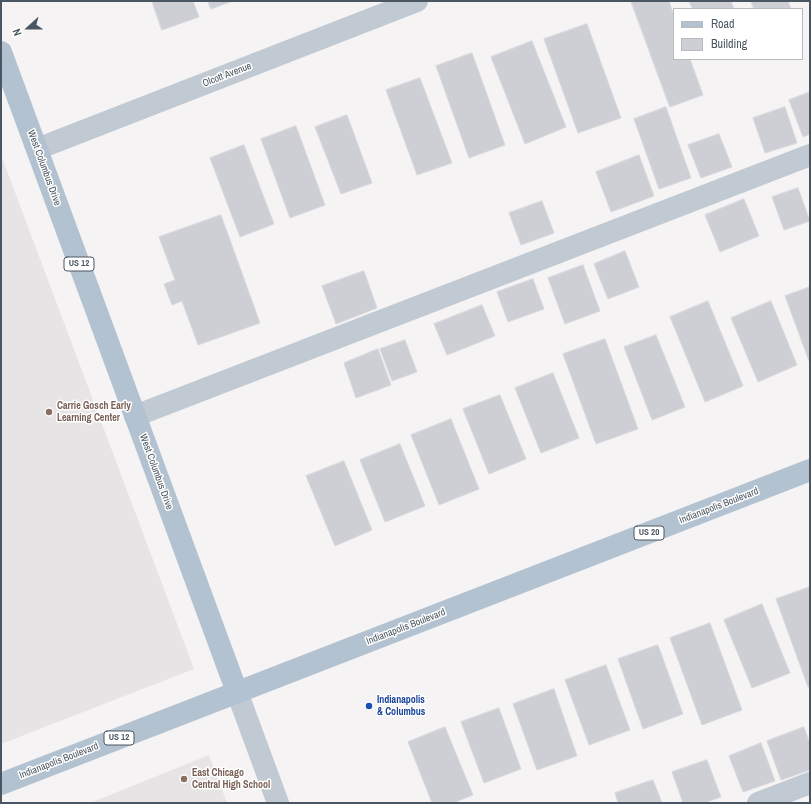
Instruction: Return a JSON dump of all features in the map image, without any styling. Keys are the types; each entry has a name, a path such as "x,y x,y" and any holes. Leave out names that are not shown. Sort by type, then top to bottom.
{"main road":[{"name":"West Columbus Drive","path":"1,52 237,692"},
{"name":"Indianapolis Boulevard","path":"1,784 810,470"}],"street":[{"name":"Olcott Avenue","path":"37,149 417,1"},
{"path":"135,416 810,155"},
{"name":"West Columbus Drive","path":"237,692 278,803"},
{"path":"758,803 810,783"}],"shaded area":[{"name":"Carrie Gosch Early Learning Center","path":"1,155 194,669 1,744"},
{"name":"East Chicago Central High School","path":"209,755 227,803 90,803"}],"building":[{"path":"152,1 193,1 199,17 162,30"},
{"path":"208,1 233,1 211,9"},
{"path":"631,1 669,1 673,13 673,60 690,60 703,95 670,107"},
{"path":"689,1 731,1 734,8 692,8"},
{"path":"751,1 788,1 791,8 754,8"},
{"path":"587,24 621,118 578,133 544,39"},
{"path":"532,41 566,127 525,144 491,57"},
{"path":"472,53 505,145 469,158 436,66"},
{"path":"420,78 452,163 417,175 386,90"},
{"path":"810,92 810,134 803,137 789,100"},
{"path":"666,107 691,178 659,189 634,119"},
{"path":"785,107 797,143 765,153 753,118"},
{"path":"347,115 372,183 341,194 315,127"},
{"path":"296,126 325,205 290,218 261,139"},
{"path":"719,134 732,167 701,178 688,145"},
{"path":"244,145 274,224 240,237 210,158"},
{"path":"639,155 654,196 611,212 596,172"},
{"path":"798,188 810,221 784,230 772,197"},
{"path":"744,199 759,236 720,252 705,215"},
{"path":"542,201 554,233 521,245 509,213"},
{"path":"221,215 260,323 198,345 182,301 172,305 164,284 175,280 159,237"},
{"path":"625,251 639,287 608,299 594,264"},
{"path":"583,265 600,311 565,324 548,278"},
{"path":"364,271 377,308 336,324 322,286"},
{"path":"533,279 544,309 508,322 497,292"},
{"path":"810,287 810,360 809,361 785,296"},
{"path":"708,301 743,386 705,402 670,317"},
{"path":"771,301 797,365 758,382 731,318"},
{"path":"482,305 495,336 447,355 434,324"},
{"path":"656,335 685,407 652,420 624,347"},
{"path":"605,339 638,429 596,444 563,354"},
{"path":"405,340 417,372 392,381 380,349"},
{"path":"378,349 391,385 356,398 344,363"},
{"path":"553,373 579,438 541,453 515,388"},
{"path":"500,395 526,459 489,474 463,409"},
{"path":"451,419 479,489 439,505 411,435"},
{"path":"400,444 425,506 385,522 360,460"},
{"path":"344,461 372,530 335,546 306,476"},
{"path":"810,587 810,687 808,687 776,599"},
{"path":"762,604 790,673 752,688 724,620"},
{"path":"710,623 742,710 702,725 670,638"},
{"path":"658,645 683,714 643,729 618,659"},
{"path":"606,665 630,730 589,745 565,680"},
{"path":"554,689 577,756 537,770 513,704"},
{"path":"499,708 521,769 484,783 461,722"},
{"path":"445,727 473,795 453,803 432,803 408,742"},
{"path":"804,727 810,744 810,770 781,780 767,741"},
{"path":"761,743 775,781 743,792 729,756"},
{"path":"707,760 721,797 704,803 683,803 672,772"},
{"path":"653,780 662,803 618,803 615,793"}],"place":[{"name":"Carrie Gosch Early Learning Center","path":"49,412"},
{"name":"Indianapolis & Columbus","path":"369,706"},
{"name":"East Chicago Central High School","path":"184,779"}]}
